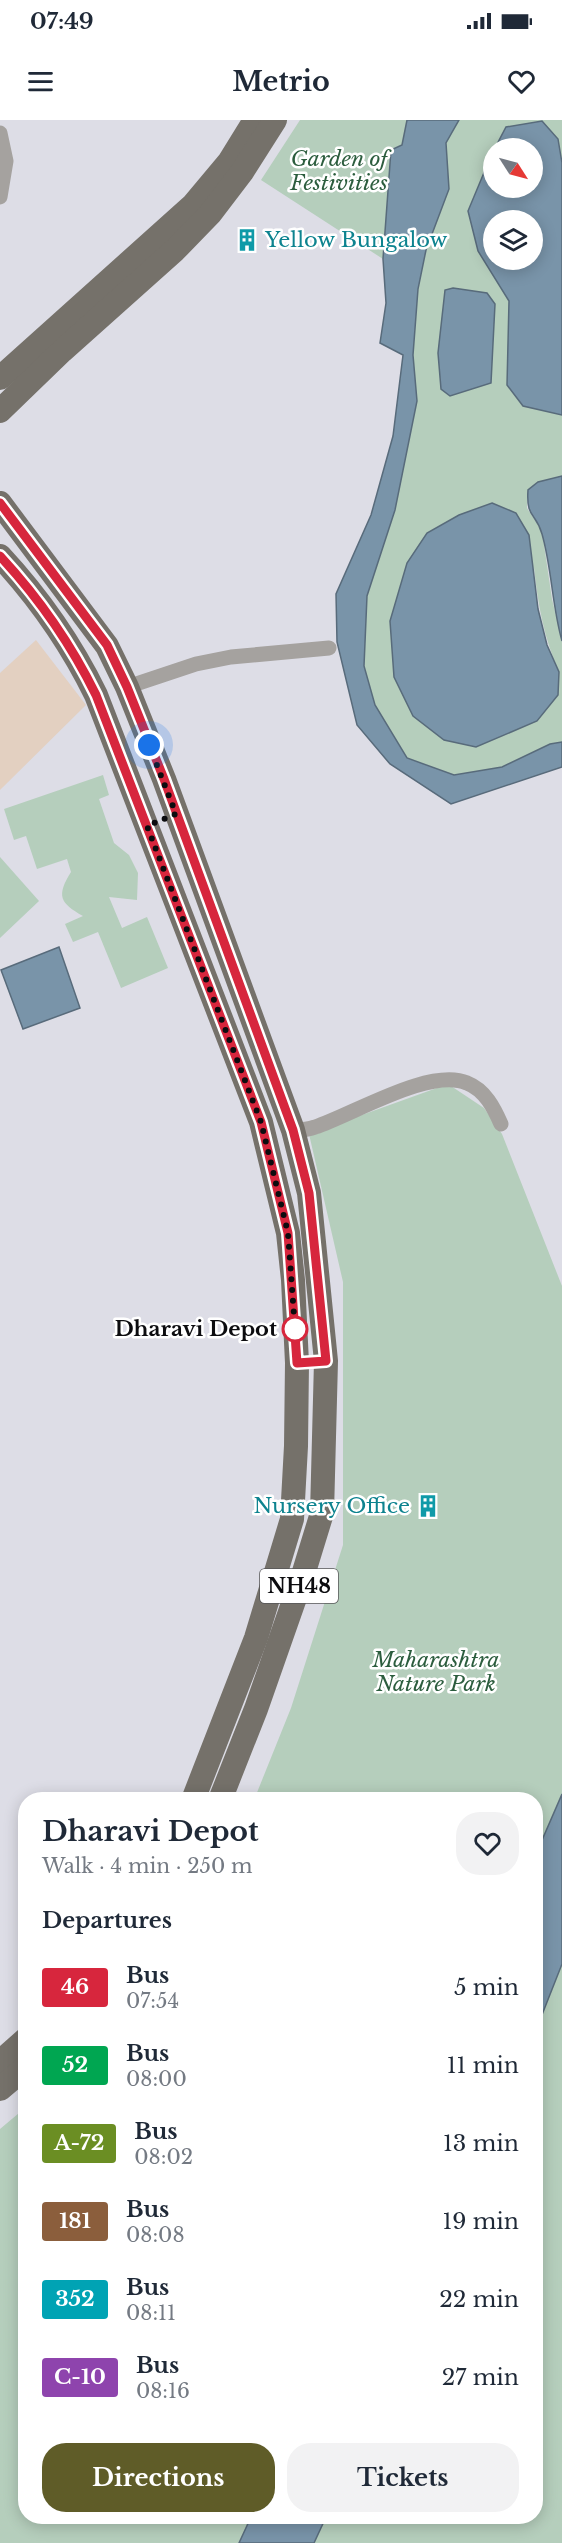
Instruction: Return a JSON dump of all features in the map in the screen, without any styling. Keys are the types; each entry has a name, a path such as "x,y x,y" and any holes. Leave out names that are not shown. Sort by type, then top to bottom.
{"main road":[{"path":"0,378 193,205 229,162 255,120"},
{"path":"0,411 62,351 175,250 210,214 242,172 275,120"},
{"path":"0,503 107,645 127,687 293,1130"},
{"path":"0,556 25,583 74,652 96,695 261,1122 288,1233 297,1363 292,1519 256,1638 196,1792"},
{"path":"147,826 176,814"},
{"path":"173,894 202,885"},
{"name":"NH48","path":"223,1792 256,1709 322,1513 326,1361 309,1193 293,1130"},
{"path":"0,2062 18,2046"},
{"path":"0,2089 18,2074"}],"street":[{"path":"0,133 3,158 3,192 0,197"},
{"path":"127,687 196,664 231,657 329,648"},
{"path":"293,1130 313,1128 426,1082 449,1078 468,1083 480,1091 492,1106 501,1125"}],"shaded area":[{"path":"36,640 86,705 0,790 0,673"}],"green space":[{"name":"Garden of Festivities","path":"300,120 407,120 402,145 391,150 383,259 261,180"},
{"path":"459,120 562,120 562,163 558,139 506,127 500,138 483,138 484,198 478,251 483,259 483,270 490,270 509,301 509,334 523,406 562,415 562,476 538,482 528,490 527,508 542,531 552,599 562,641 562,742 550,744 502,767 454,775 407,758 375,705 364,666 367,596 395,510 417,401 413,355 418,290 426,250 449,189 446,143","holes":["534,568 540,608 559,672 537,721 476,747 444,740"]},
{"path":"103,775 109,795 99,799 114,843 129,855 138,873 137,900 109,897 122,928 147,917 168,968 121,988 98,932 73,942 65,924 83,916 69,907 63,898 63,887 71,872 67,859 37,869 26,836 14,840 4,809"},
{"path":"0,857 39,901 0,938"},
{"name":"Maharashtra Nature Park","path":"448,1084 484,1108 502,1134 562,1286 562,1794 543,1838 543,1792 257,1792 291,1708 343,1545 343,1282 309,1134"},
{"path":"562,1964 562,2543 314,2543 323,2524 543,2524 543,2012"},
{"path":"18,2114 18,2524 248,2524 239,2543 0,2543 0,2129"}],"water":[{"path":"407,120 459,120 446,143 449,189 426,250 418,289 413,355 417,401 395,510 367,596 364,666 375,705 407,758 454,775 502,767 550,744 562,742 562,767 451,804 390,764 357,725 337,642 336,594 371,515 393,436 403,355 380,343 386,303 383,259 391,150 402,145"},
{"path":"542,121 558,139 562,163 562,415 523,406 507,385 509,301 490,270 543,270 543,210 483,210 483,259 478,251 468,211 483,175 483,198 543,198 543,138 500,138 506,127"},
{"path":"453,288 487,293 495,304 491,383 450,396 441,389 438,353 445,290"},
{"path":"562,476 562,641 545,547 540,527 528,506 528,490 538,482"},
{"path":"492,503 516,513 529,535 538,609 547,645 559,672 558,695 537,721 476,747 444,740 413,716 394,677 390,621 407,563 427,533 459,515"},
{"path":"59,947 80,1008 23,1029 1,970"},
{"path":"562,1794 562,1964 543,2012 543,1838"},
{"path":"248,2524 323,2524 314,2543 239,2543"}],"bus line":[{"name":"46","path":"0,503 107,645 127,687 164,779 293,1130 309,1193 326,1361 297,1363 288,1233 261,1122 96,695 70,644 25,583 0,556"}],"place":[{"name":"Yellow Bungalow","path":"247,240"},
{"name":"Dharavi Depot","path":"295,1329"},
{"name":"Nursery Office","path":"428,1506"}],"route":[{"path":"149,745 176,814 147,826 261,1122 288,1233 295,1329"}]}
